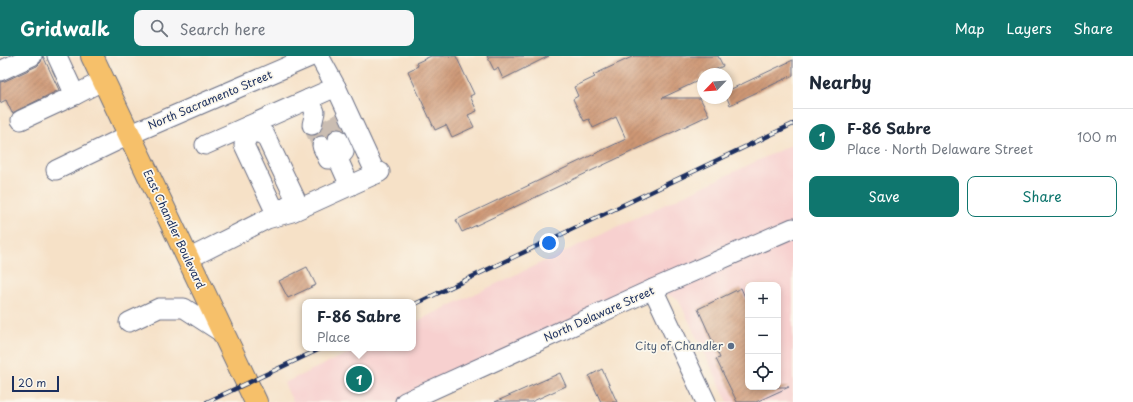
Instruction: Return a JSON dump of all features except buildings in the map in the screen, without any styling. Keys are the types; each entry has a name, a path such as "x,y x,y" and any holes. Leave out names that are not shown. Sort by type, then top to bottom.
{"main road":[{"name":"East Chandler Boulevard","path":"92,56 256,402"}],"street":[{"path":"57,56 75,95"},
{"name":"North Sacramento Street","path":"56,170 129,135 312,56"},
{"path":"188,259 268,219 350,186 378,172 319,56"},
{"path":"0,71 26,57"},
{"path":"21,120 104,80"},
{"path":"205,145 249,129 316,113 336,87"},
{"path":"249,129 265,135 295,198 290,211"},
{"path":"330,142 328,159 338,159 350,186"},
{"name":"North Delaware Street","path":"405,402 653,289 793,228"},
{"path":"653,289 706,402"},
{"path":"129,322 159,308 184,308 224,334"}],"shaded area":[{"path":"793,144 793,402 728,402 678,299 653,289 405,402 293,402 284,383 353,351 416,351 416,322"}],"tunnel":[{"path":"328,118 338,139"},
{"path":"312,125 322,146"}],"railway":[{"path":"416,304 793,124"},
{"path":"207,402 316,351"}],"place":[{"name":"City of Chandler","path":"731,346"},
{"name":"F-86 Sabre","path":"359,379"}]}
